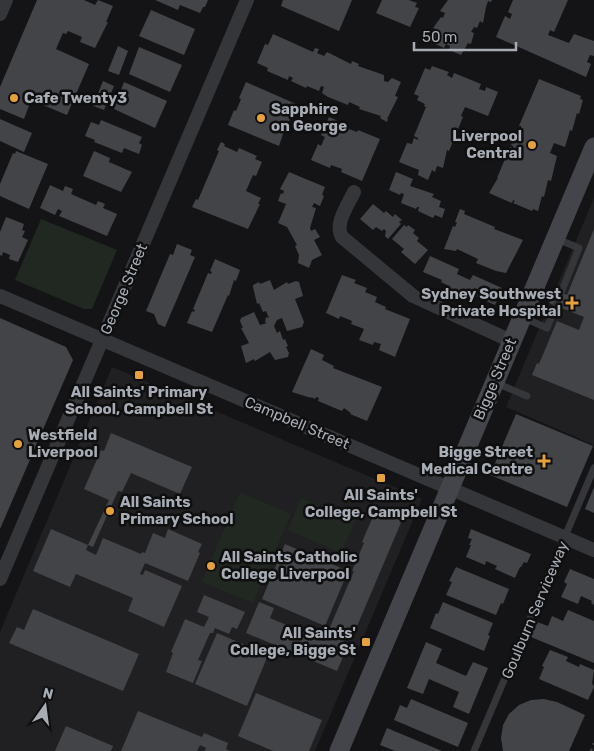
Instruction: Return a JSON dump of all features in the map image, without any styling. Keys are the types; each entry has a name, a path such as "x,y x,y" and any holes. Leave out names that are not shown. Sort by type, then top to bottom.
{"street":[{"path":"0,14 6,0"},
{"name":"George Street","path":"0,578 247,0"},
{"name":"Bigge Street","path":"340,751 554,238 594,147"},
{"path":"354,192 339,225 339,232 342,237 413,296 511,341"},
{"name":"Campbell Street","path":"0,296 594,550"}],"lane":[{"path":"521,317 547,328 579,248 554,238"},
{"path":"494,382 527,396"},
{"name":"Goulburn Serviceway","path":"474,751 566,538 594,468"}],"path":[{"path":"591,751 594,743"}],"shaded area":[{"name":"Sydney Southwest Private Hospital","path":"594,198 594,445 506,407"},
{"path":"41,219 117,250 92,309 84,309 15,280"},
{"name":"All Saints Catholic College Liverpool","path":"112,367 422,499 315,751 0,751 0,632"},
{"path":"240,492 291,514 253,603 202,582"},
{"path":"301,498 355,521 341,553 288,530"}],"building":[{"path":"37,0 84,0 95,5 98,0 113,6 106,22 108,22 95,48 80,42 82,37 68,31 66,34 63,33 56,49 89,64 67,115 33,101 32,104 30,103 24,119 0,109 0,87"},
{"path":"155,0 208,0 200,13 180,5 178,10"},
{"path":"283,0 352,0 339,31 281,6"},
{"path":"382,0 409,0 417,3 415,7 419,8 410,27 376,13"},
{"path":"448,0 492,0 491,2 488,1 483,23 480,21 477,28 474,27 471,32 474,33 471,44 468,43 461,55 449,50 450,46 446,44 444,48 433,43 436,29 433,28 441,17 443,18 445,13 440,11"},
{"path":"513,0 568,0 554,32 550,30 548,35 569,43 574,34 594,41 594,56 590,55 587,62 591,64 586,77 496,37 505,16 510,19 512,14 508,12"},
{"path":"151,10 195,29 184,55 139,36"},
{"path":"273,34 313,52 315,48 319,49 317,53 324,56 327,52 351,64 352,61 359,64 358,66 384,75 384,81 388,82 392,78 401,82 395,96 398,97 387,122 380,118 381,116 359,109 360,107 349,102 348,105 328,97 322,93 324,87 321,86 319,91 307,86 306,88 291,81 293,78 289,76 288,80 267,71 268,68 257,63 265,44 268,45"},
{"path":"118,46 128,51 119,75 108,71"},
{"path":"139,47 182,65 170,92 129,74"},
{"path":"432,66 449,72 447,75 452,78 454,73 481,84 479,89 485,91 486,87 498,92 488,116 465,107 461,116 463,117 449,151 447,150 443,168 437,166 435,172 432,170 428,180 418,175 419,170 399,162 407,143 412,144 414,138 418,140 414,136 426,107 424,106 425,104 417,100 419,96 414,94 425,68 430,70"},
{"name":"Liverpool Central","path":"539,79 581,96 580,99 583,100 565,147 554,143 550,153 557,156 551,181 548,180 538,211 533,209 532,211 513,203 515,201 513,200 512,203 489,193 498,178 510,147 513,148 511,145 518,128 521,128 519,126"},
{"path":"103,81 114,86 104,110 93,106"},
{"path":"124,82 167,101 155,128 114,109"},
{"name":"Sapphire on George","path":"246,82 296,104 279,146 228,125 234,110 236,111"},
{"path":"329,117 347,125 346,128 357,132 358,130 380,139 362,181 341,172 342,169 331,165 330,168 311,160 318,144 321,146 325,137 321,135"},
{"path":"0,119 32,133 24,152 0,141"},
{"path":"101,120 142,137 139,143 142,145 139,154 124,148 122,153 94,142 95,140 85,136 91,122 99,125"},
{"path":"221,142 225,144 224,146 237,152 239,148 257,156 255,159 262,162 256,176 253,175 246,191 261,198 248,229 192,207 196,199 198,200"},
{"path":"16,151 48,164 29,209 0,196 0,184 13,153 15,154"},
{"path":"94,151 110,158 109,162 132,172 121,192 83,176"},
{"path":"289,172 325,187 320,206 314,203 312,207 316,208 310,228 311,231 315,229 320,237 314,240 322,255 312,260 309,268 298,263 299,255 295,246 297,245 287,227 278,223 286,204 278,201 281,193 283,194 284,191 280,189"},
{"path":"396,172 413,179 410,186 434,194 432,197 441,201 439,207 445,209 442,218 435,215 433,218 418,211 419,207 416,209 401,203 404,194 401,193 400,195 389,190"},
{"path":"50,185 63,191 65,186 73,189 71,194 96,205 98,201 105,204 103,208 117,214 107,236 59,216 62,211 58,209 55,215 40,208"},
{"path":"373,204 384,213 386,211 393,217 395,214 402,220 399,222 401,224 388,239 385,236 386,231 384,229 382,231 376,227 373,230 360,219"},
{"path":"460,209 465,211 464,214 495,227 494,229 523,240 506,273 476,263 478,259 457,249 456,251 444,249 453,226 455,227 457,223 455,222"},
{"path":"6,217 24,224 22,230 25,231 22,237 28,240 18,262 9,259 10,255 3,252 2,256 0,255 0,232"},
{"path":"404,225 407,227 408,225 415,230 413,233 419,238 417,241 428,250 415,264 401,252 404,249 392,239"},
{"path":"594,229 594,400 532,375 537,363 539,364 557,321 579,330 584,317 549,303 554,290 567,295"},
{"path":"177,244 192,250 190,255 195,257 165,327 158,324 154,314 146,311 170,254 173,255"},
{"path":"430,256 459,269 457,274 470,280 473,275 502,288 495,305 473,295 471,299 447,291 449,286 441,282 442,280 423,272"},
{"path":"215,259 240,270 212,332 187,323 192,311 194,312 195,310 193,309 208,273 211,274 212,272 210,271"},
{"path":"342,275 356,280 354,283 367,288 365,292 377,297 375,302 386,307 385,309 410,319 395,357 379,350 381,344 374,342 373,345 359,340 364,329 351,324 352,321 340,316 339,319 326,313"},
{"path":"270,280 274,290 287,282 288,284 296,281 299,282 303,296 295,299 304,322 302,327 287,331 282,318 277,320 274,326 277,333 280,331 283,340 285,339 288,346 286,347 289,353 288,357 275,360 270,352 255,361 254,359 246,363 241,346 249,343 241,328 243,328 240,321 241,318 254,312 260,325 267,323 265,322 266,317 269,318 266,311 263,312 259,303 257,304 253,285"},
{"name":"Westfield Liverpool","path":"0,318 66,347 73,360 0,529"},
{"path":"311,349 324,355 322,360 334,366 333,368 382,387 367,421 350,414 344,408 342,411 318,401 319,398 316,397 315,399 292,392"},
{"path":"516,414 593,446 567,507 490,475"},
{"path":"111,433 192,467 180,494 131,473 122,492 118,491 93,547 88,545 109,500 84,489 101,450 104,451"},
{"path":"594,487 594,513 585,509"},
{"path":"377,507 403,518 352,638 346,636 342,646 347,648 337,671 246,633 259,602 274,608 270,618 324,641 354,571 352,571 364,543 362,542"},
{"path":"51,529 88,545 86,550 96,555 103,538 141,554 142,552 145,553 153,533 165,538 168,529 202,544 188,581 145,563 140,574 143,575 145,570 182,586 164,627 128,611 133,598 76,574 70,587 33,571"},
{"path":"471,529 531,554 527,563 524,562 520,567 515,578 495,569 497,566 486,561 485,565 466,557 471,545 469,545 472,539 468,538"},
{"path":"285,544 348,571 325,626 262,599"},
{"path":"456,567 509,589 496,615 446,595 452,582 449,581"},
{"path":"570,569 594,579 594,605 591,603 592,601 581,596 578,604 561,597 567,584 564,582"},
{"path":"204,595 245,612 237,629 232,627 229,634 215,628 213,633 210,633 198,660 202,661 193,683 166,672 173,653 171,652 185,619 204,627 209,617 197,612"},
{"path":"443,602 493,623 484,651 430,628"},
{"path":"33,609 139,654 123,691 9,643 17,627 24,630"},
{"path":"568,610 594,621 594,663 531,637 537,622 548,626 552,616 563,621"},
{"path":"217,633 268,655 247,706 195,684"},
{"path":"426,642 442,649 436,663 466,676 473,662 488,668 469,714 453,707 459,692 429,679 423,694 407,688"},
{"path":"550,650 568,657 566,661 579,667 580,664 594,670 592,683 594,687 588,700 539,679 544,667 542,666"},
{"path":"256,693 322,720 309,751 273,751 238,736"},
{"path":"411,699 468,723 458,747 394,720 400,705 407,708"},
{"path":"544,699 557,702 585,715 569,751 503,751 501,738 503,725 509,714 519,705 531,700"},
{"path":"138,711 202,737 204,733 228,743 226,749 230,751 205,751 206,748 200,745 197,751 121,751"},
{"path":"66,726 113,746 111,751 55,751"},
{"path":"387,728 442,751 395,751 380,745"}],"place":[{"name":"Cafe Twenty3","path":"14,98"},
{"name":"Sapphire on George","path":"261,118"},
{"name":"Liverpool Central","path":"532,145"},
{"name":"Sydney Southwest Private Hospital","path":"572,303"},
{"name":"All Saints' Primary School, Campbell St","path":"139,375"},
{"name":"Westfield Liverpool","path":"18,444"},
{"name":"Bigge Street Medical Centre","path":"544,461"},
{"name":"All Saints' College, Campbell St","path":"381,478"},
{"name":"All Saints Primary School","path":"110,511"},
{"name":"All Saints Catholic College Liverpool","path":"211,566"},
{"name":"All Saints' College, Bigge St","path":"366,642"}]}
